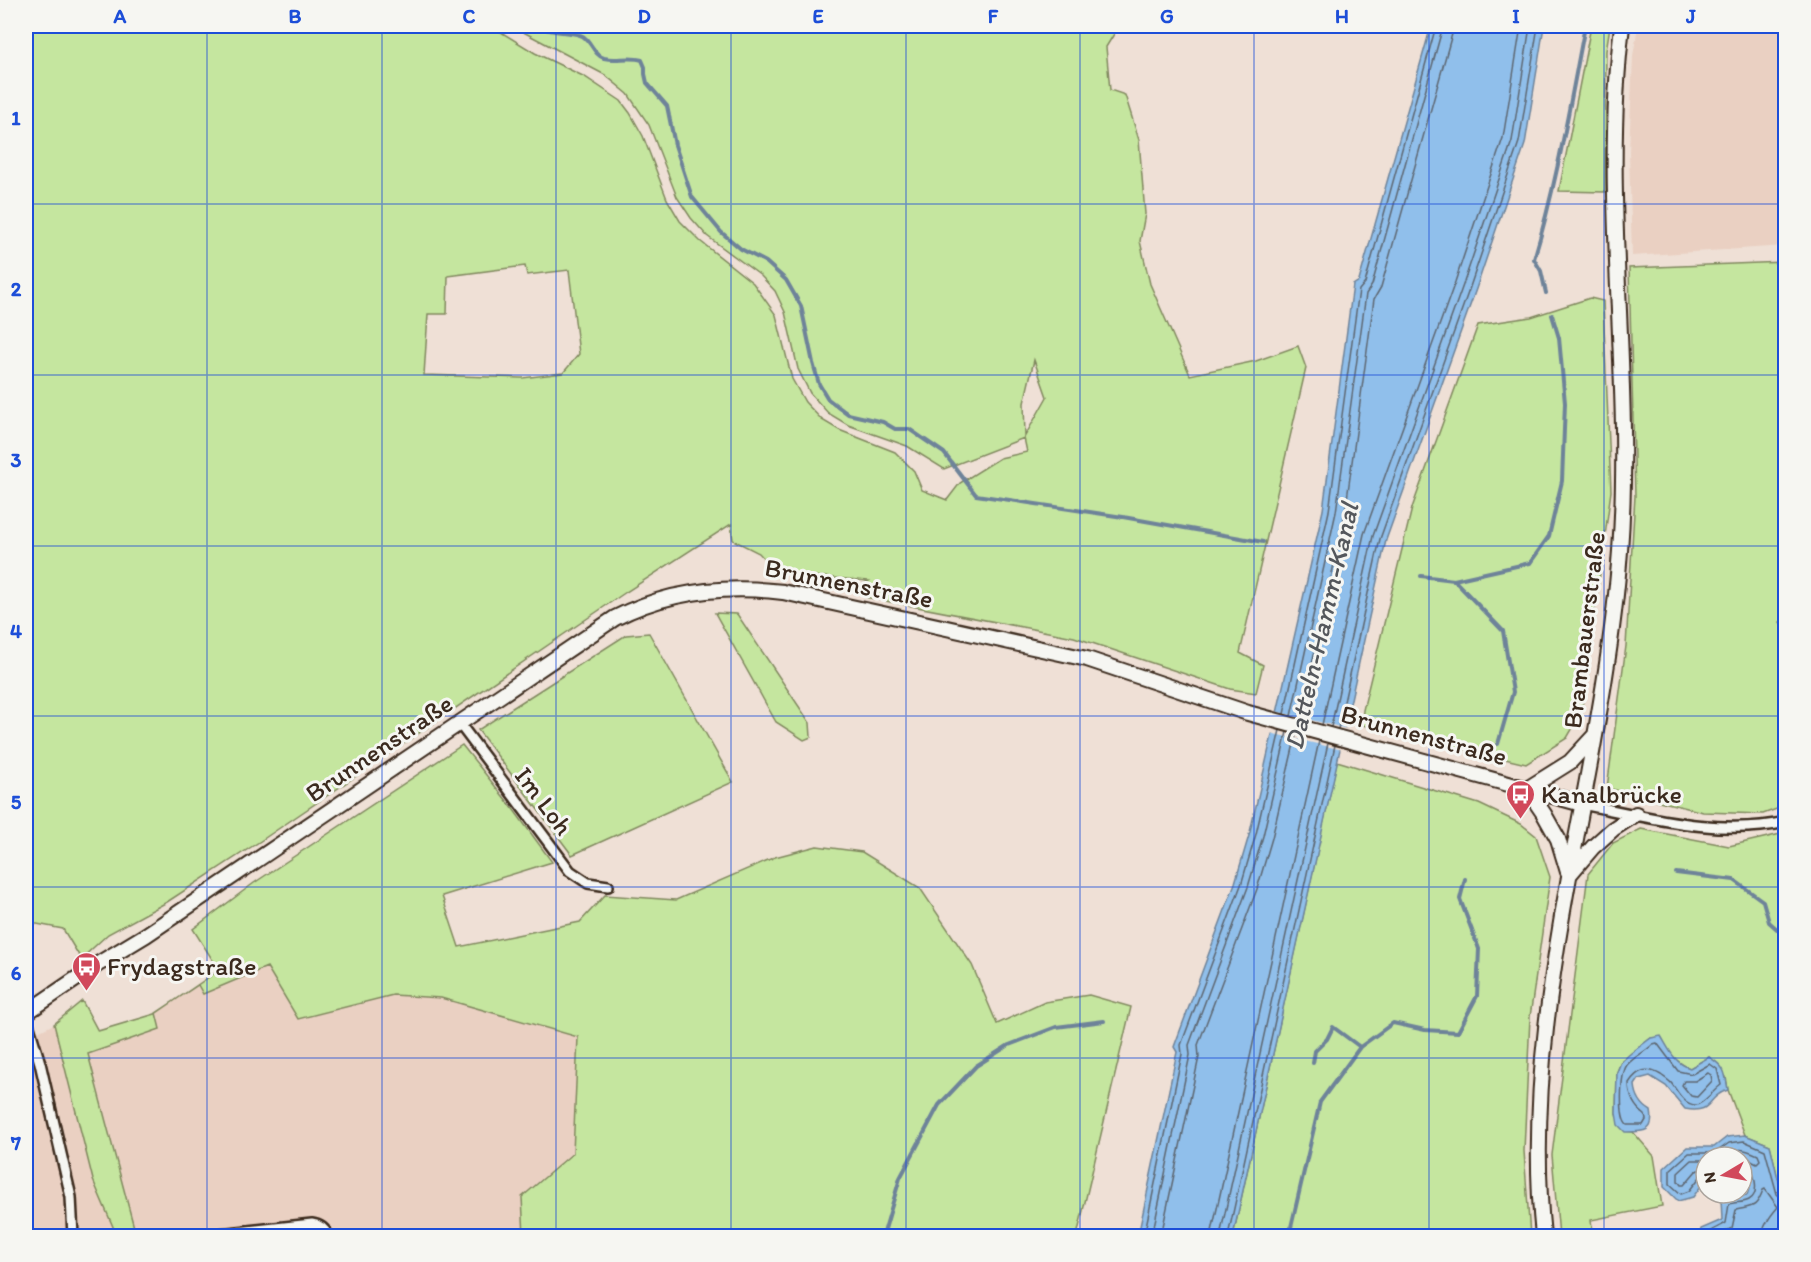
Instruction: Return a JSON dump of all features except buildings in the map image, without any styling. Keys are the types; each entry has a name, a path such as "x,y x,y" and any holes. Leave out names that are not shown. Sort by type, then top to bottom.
{"street":[{"name":"Brambauerstraße","path":"1543,1236 1539,1148 1540,1084 1545,1025 1560,922 1613,624 1620,552 1623,498 1621,360 1615,219 1615,136 1622,26"},
{"name":"Brunnenstraße","path":"26,1012 146,935 607,624 628,611 664,598 700,591 737,588 812,597 1087,659 1248,712 1582,804"},
{"name":"Im Loh","path":"459,723 570,871 588,883 608,886"},
{"path":"1569,876 1558,839 1527,789 1570,762 1595,735"},
{"path":"1582,804 1688,824 1723,828 1746,829 1785,822"},
{"path":"1569,876 1593,847 1635,814"},
{"path":"26,1017 40,1063 71,1197 73,1236"},
{"path":"200,1236 312,1224 324,1229 328,1236"}],"shaded area":[{"path":"1638,26 1785,26 1785,246 1632,256 1629,152 1633,56"},
{"path":"267,967 298,1019 393,995 441,998 578,1037 573,1153 522,1197 524,1236 124,1236 136,1235 88,1054 160,1029 155,1014 198,984 204,994"},
{"path":"54,1024 93,1180 117,1236 26,1236 26,1038"}],"green space":[{"path":"26,26 491,26 535,53 585,77 621,101 643,136 667,199 680,221 700,241 753,283 776,315 792,379 805,402 822,420 839,430 895,452 914,471 922,490 947,500 960,483 1000,458 1027,452 1024,438 944,469 907,446 848,425 828,413 810,393 798,369 785,312 775,291 761,276 707,236 691,218 677,197 649,125 628,94 605,75 512,26 1119,26 1106,47 1110,90 1125,95 1139,140 1145,214 1140,241 1150,284 1190,375 1256,361 1298,346 1306,368 1240,653 1263,665 1256,693 1230,689 1074,637 865,597 858,587 869,581 789,574 769,564 759,553 733,540 731,524 626,592 262,840 167,902 108,934 81,959 63,929 26,922","holes":["525,266 527,275 569,270 579,354 563,373 522,378 424,375 428,314 447,314 448,276","1034,360 1047,397 1025,436 1024,403"]},
{"path":"1591,26 1610,26 1606,51 1605,192 1559,191"},
{"path":"1785,262 1786,619 1780,622 1786,631 1785,806 1763,814 1703,812 1607,788 1626,646 1635,496 1629,268"},
{"path":"1590,298 1603,301 1611,491 1581,714 1567,738 1526,764 1362,725 1363,710 1412,508 1478,325 1531,317"},
{"path":"715,613 737,614 810,723 811,737 804,740 776,722"},
{"path":"649,633 733,782 572,855 478,730 626,635"},
{"path":"462,745 552,862 442,896 459,947 580,922 605,895 676,900 775,857 817,846 862,852 920,888 972,965 997,1024 1045,1002 1089,995 1131,1007 1077,1236 524,1236 522,1197 573,1153 578,1037 441,998 393,995 298,1019 267,967 203,994 198,985 171,1003 219,970 193,929 254,883"},
{"path":"1337,761 1479,804 1521,824 1536,836 1550,877 1530,1017 1524,1151 1530,1236 1233,1236"},
{"path":"1641,829 1729,846 1785,833 1785,1200 1770,1145 1745,1135 1728,1090 1726,1077 1709,1057 1690,1068 1675,1060 1651,1038 1621,1062 1617,1072 1616,1113 1625,1131 1633,1132 1654,1156 1662,1206 1591,1220 1593,1236 1559,1236 1552,1155 1588,874 1613,843"},
{"path":"82,1001 98,1031 156,1013 160,1029 88,1054 136,1235 117,1236 93,1180 54,1024"}],"water":[{"name":"Datteln-Hamm-Kanal","path":"1431,26 1544,26 1525,144 1386,540 1233,1236 1138,1236 1177,1052 1174,1047 1235,883 1250,832 1323,510 1353,285 1359,281"},
{"path":"1661,1036 1673,1055 1685,1066 1690,1068 1709,1057 1718,1064 1725,1074 1728,1090 1721,1093 1706,1107 1695,1110 1685,1109 1666,1086 1650,1076 1639,1079 1635,1085 1638,1097 1651,1111 1651,1124 1646,1130 1625,1132 1618,1125 1616,1113 1617,1072 1621,1062 1631,1053 1651,1038"},
{"path":"1745,1135 1770,1145 1785,1202 1783,1221 1774,1236 1699,1236 1701,1229 1722,1220 1721,1205 1754,1205 1754,1145 1717,1145 1727,1137"},
{"path":"1687,1147 1694,1147 1694,1196 1678,1201 1664,1187 1664,1168"}],"pier":[{"path":"1275,711 1348,729 1343,750 1270,733"}],"waterway":[{"path":"538,26 584,37 604,58 642,60 647,83 667,106 675,145 692,197 721,232 741,249 766,262 786,280 801,306 819,384 828,399 848,414 883,422 895,429 909,429 944,453 976,495 1123,517 1263,542"},
{"path":"1546,293 1541,271 1534,259 1556,172 1585,26"},
{"path":"1421,576 1454,580 1530,563 1549,536 1562,481 1565,403 1559,338 1552,315"},
{"path":"1454,580 1503,631 1513,692 1498,744"},
{"path":"1676,873 1734,880 1763,901 1769,922 1786,937"},
{"path":"1289,1236 1320,1102 1360,1047 1393,1023 1425,1030 1458,1032 1477,996 1479,949 1460,899 1465,879"},
{"path":"1786,943 1786,950"},
{"path":"883,1236 900,1178 939,1105 976,1066 1009,1045 1056,1027 1104,1021"},
{"path":"1313,1063 1315,1051 1327,1039 1333,1027 1360,1047"}],"place":[{"name":"Kanalbrücke","path":"1520,820"},
{"name":"Frydagstraße","path":"86,992"}]}
